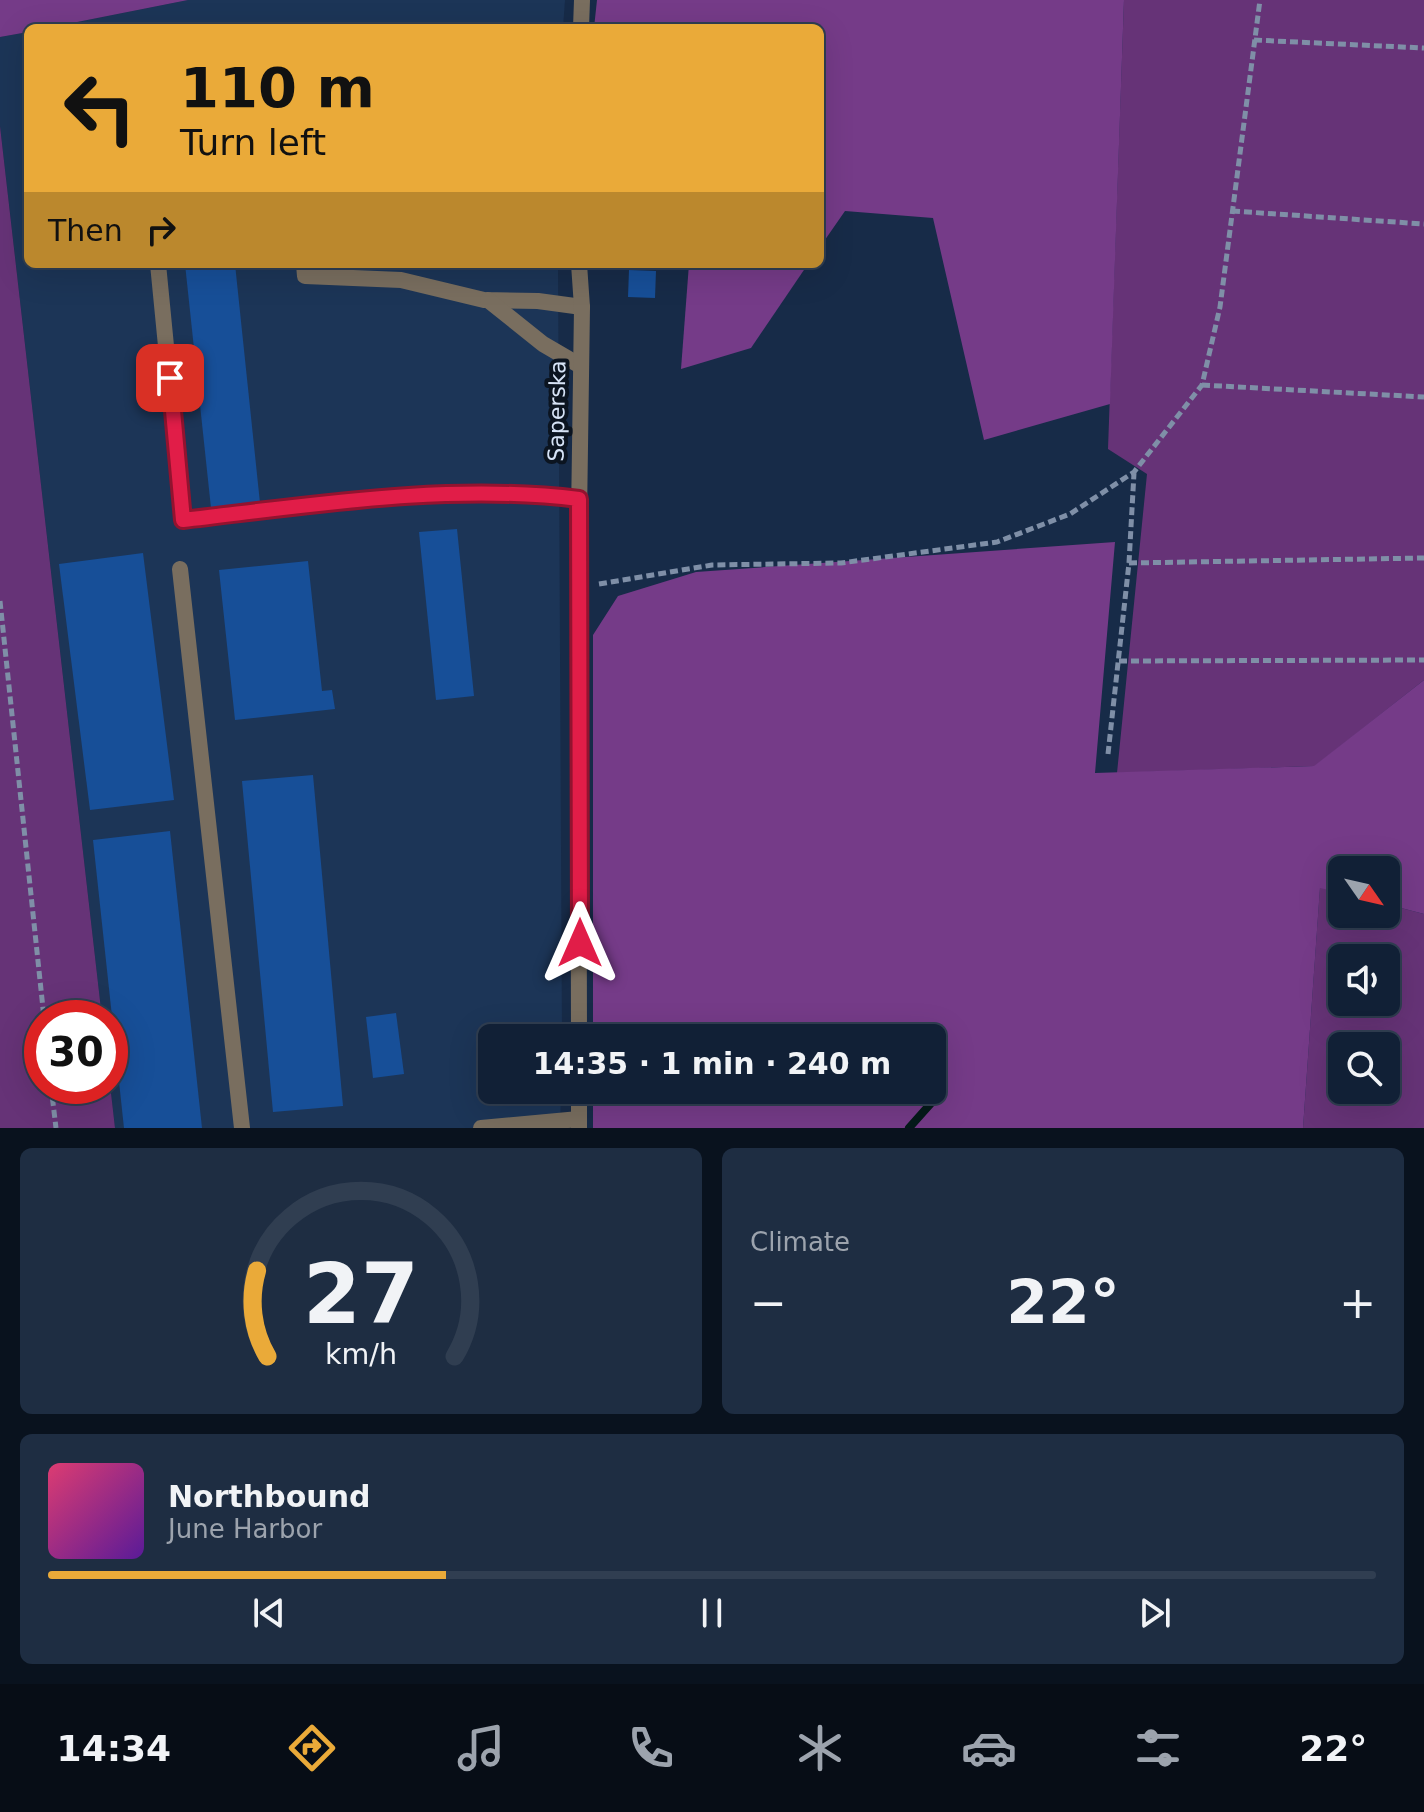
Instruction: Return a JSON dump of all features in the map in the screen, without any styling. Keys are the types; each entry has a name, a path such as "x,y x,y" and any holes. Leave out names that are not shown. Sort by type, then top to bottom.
{"street":[{"path":"581,24 582,0"},
{"path":"158,268 183,520 335,503 482,492 579,499"},
{"path":"304,268 305,276 401,280 488,300 538,301 582,307"},
{"name":"Saperska","path":"579,268 582,307 578,587 579,1024"},
{"path":"488,300 543,344 579,365"},
{"path":"180,569 242,1128"},
{"path":"481,1128 579,1124"}],"path":[{"path":"578,587 712,565 841,563 997,542 1070,514 1134,472 1202,385 1220,307 1260,0"},
{"path":"1254,40 1424,48"},
{"path":"1232,211 1424,224"},
{"path":"1202,385 1424,397"},
{"path":"1108,754 1129,563 1134,472"},
{"path":"1129,563 1424,558"},
{"path":"0,601 42,1000"},
{"path":"1119,661 1424,660"},
{"path":"53,1104 56,1128"}],"shaded area":[{"path":"0,0 188,0 67,24 24,24 24,33 0,37"},
{"path":"188,0 565,0 563,24 67,24"},
{"path":"597,0 1124,0 1110,404 984,440 933,218 845,211 824,241 824,24 594,24"},
{"path":"1124,0 1424,0 1424,680 1315,766 1117,773 1147,474 1108,449"},
{"path":"24,33 24,268 558,268 562,1024 478,1024 478,1104 561,1104 560,1128 115,1128 112,1104 128,1104 128,1000 100,1000 0,126 0,37"},
{"path":"0,126 100,1000 24,1000 24,1104 112,1104 115,1128 0,1128"},
{"path":"689,268 805,268 751,348 681,369"},
{"path":"1115,542 1095,773 1314,766 1424,680 1424,914 1400,908 1400,856 1328,856 1328,890 1320,888 1303,1128 593,1128 593,1104 946,1104 946,1024 593,1024 593,635 618,596 696,572"},
{"path":"1320,887 1328,889 1328,928 1400,928 1400,908 1424,914 1424,1128 1303,1128"}],"building":[{"path":"185,268 235,268 260,503 211,508"},
{"path":"629,270 656,271 655,298 628,297"},
{"path":"457,529 474,696 436,700 419,532"},
{"path":"143,553 174,800 90,810 59,564"},
{"path":"308,561 322,691 332,690 335,709 235,720 219,570"},
{"path":"313,775 343,1106 273,1112 242,781"},
{"path":"170,831 202,1128 124,1128 121,1104 128,1104 128,1000 110,1000 93,840"},
{"path":"396,1013 404,1074 373,1078 366,1017"}],"waterway":[{"path":"909,1128 930,1104"}],"route":[{"path":"170,378 183,520 335,503 482,492 579,499 580,943"}]}
